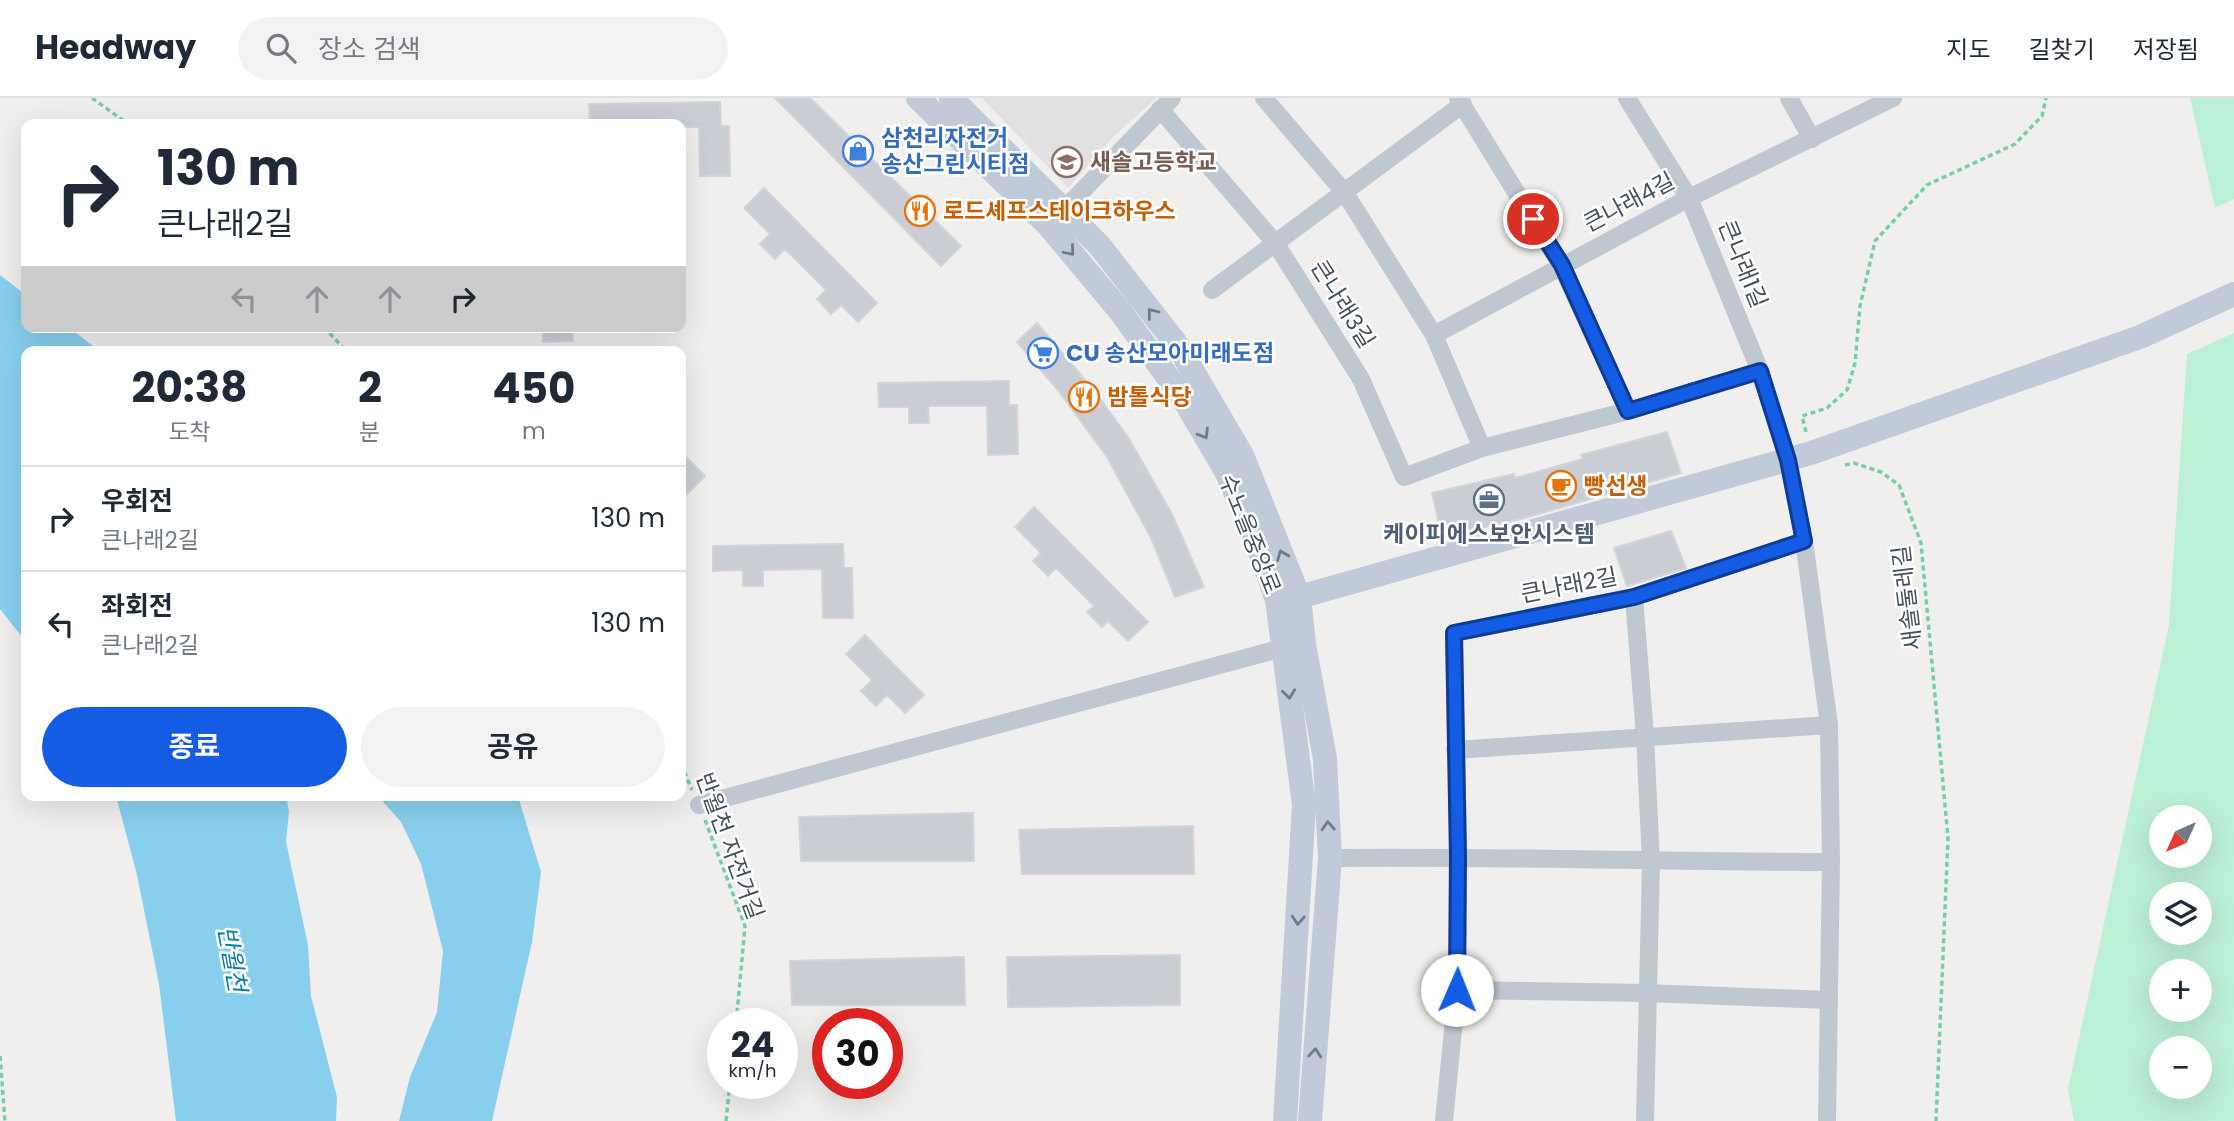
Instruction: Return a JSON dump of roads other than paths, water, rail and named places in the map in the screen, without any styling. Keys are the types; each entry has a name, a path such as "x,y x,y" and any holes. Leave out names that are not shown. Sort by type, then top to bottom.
{"main road":[{"name":"수노을중앙로","path":"918,98 1057,218 1099,244 1178,346 1242,455 1288,599 1294,645 1304,805 1285,1121"},
{"name":"수노을중앙로","path":"951,98 1057,218"},
{"path":"1288,599 1800,457 2140,337 2234,294"},
{"name":"수노을중앙로","path":"1294,645 1325,759 1330,858 1310,1121"}],"street":[{"path":"1264,98 1345,193 1434,335 1482,448"},
{"name":"큰나래1길","path":"1627,98 1689,198 1760,371 1800,457"},
{"path":"1789,98 1812,139"},
{"name":"큰나래4길","path":"1434,335 1689,198 1893,98"},
{"path":"1212,290 1345,193 1460,101 1562,265 1628,411"},
{"path":"1057,218 1166,103"},
{"name":"큰나래3길","path":"1166,103 1276,244 1361,379 1404,477 1482,448 1628,411 1760,371"},
{"path":"1800,457 1804,541 1829,725 1831,862 1827,1121"},
{"name":"큰나래2길","path":"1444,1121 1457,990 1458,856 1454,633 1634,597 1804,541"},
{"path":"1634,597 1651,862 1645,1121"},
{"path":"699,804 1294,645"},
{"path":"1455,750 1829,725"},
{"path":"1330,858 1458,856 1651,862 1831,862"},
{"path":"1457,990 1647,993 1828,1000"}],"water":[{"path":"0,275 21,291 21,333 76,333 93,346 21,346 21,636 0,609"},
{"name":"반월천","path":"117,801 287,801 289,812 286,842 308,945 311,996 337,1097 336,1121 176,1121 159,984 137,875"},
{"path":"382,801 520,801 541,872 532,942 492,1121 399,1121 410,1077 437,1012 443,951 421,864 401,822"}],"place":[{"name":"삼천리자전거 송산그린시티점","path":"858,151"},
{"name":"새솔고등학교","path":"1067,162"},
{"name":"로드셰프스테이크하우스","path":"920,211"},
{"name":"CU 송산모아미래도점","path":"1043,353"},
{"name":"밤톨식당","path":"1084,397"},
{"name":"빵선생","path":"1561,486"},
{"name":"케이피에스보안시스템","path":"1489,500"}]}
